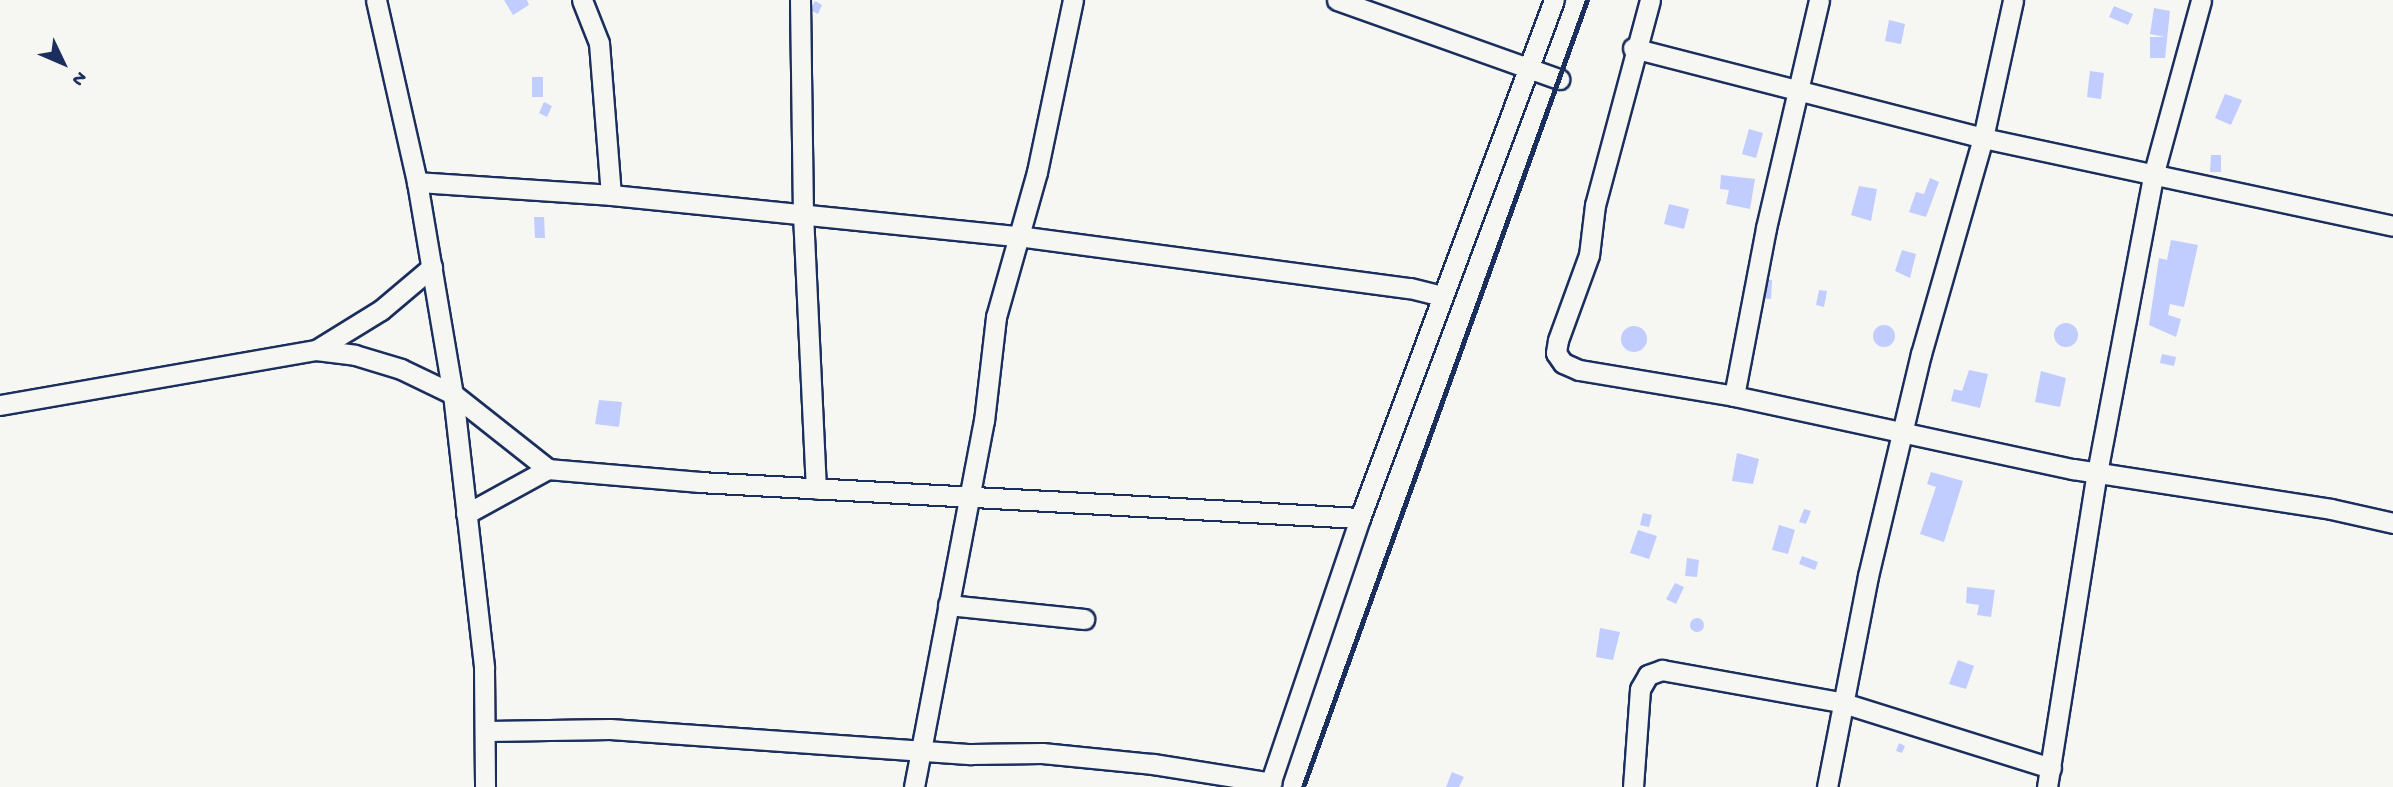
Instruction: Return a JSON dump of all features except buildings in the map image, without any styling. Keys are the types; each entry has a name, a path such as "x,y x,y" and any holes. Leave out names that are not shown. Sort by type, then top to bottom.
{"street":[{"path":"376,0 416,182 453,394 488,731 485,787"},
{"path":"582,0 599,43 611,195"},
{"path":"800,0 803,214 816,489"},
{"path":"914,787 966,498 984,421 996,317 1037,172 1073,0"},
{"path":"1337,0 1559,79"},
{"path":"488,731 610,729 921,750 1098,758 1270,785 1360,518 1554,0"},
{"path":"1650,0 1633,48 1595,205 1590,255 1556,353 1563,363 1579,370 1734,396 2097,473 2331,509 2393,523"},
{"path":"1734,396 1796,89 1819,0"},
{"path":"1827,787 1840,702 1902,431 1983,138 2013,0"},
{"path":"1633,787 1640,689 1654,671 1732,680 1840,702 2049,778 2097,473 2153,176 2201,0"},
{"path":"1633,48 1983,138 2393,226"},
{"path":"416,182 611,195 1018,236 1410,288 1442,296"},
{"path":"316,351 382,310 432,267"},
{"path":"0,405 316,351 355,355 401,369 453,394 548,469"},
{"path":"466,514 548,469 816,489 1360,518"},
{"path":"948,606 1084,619"}],"railway":[{"path":"1303,787 1587,0"}]}
